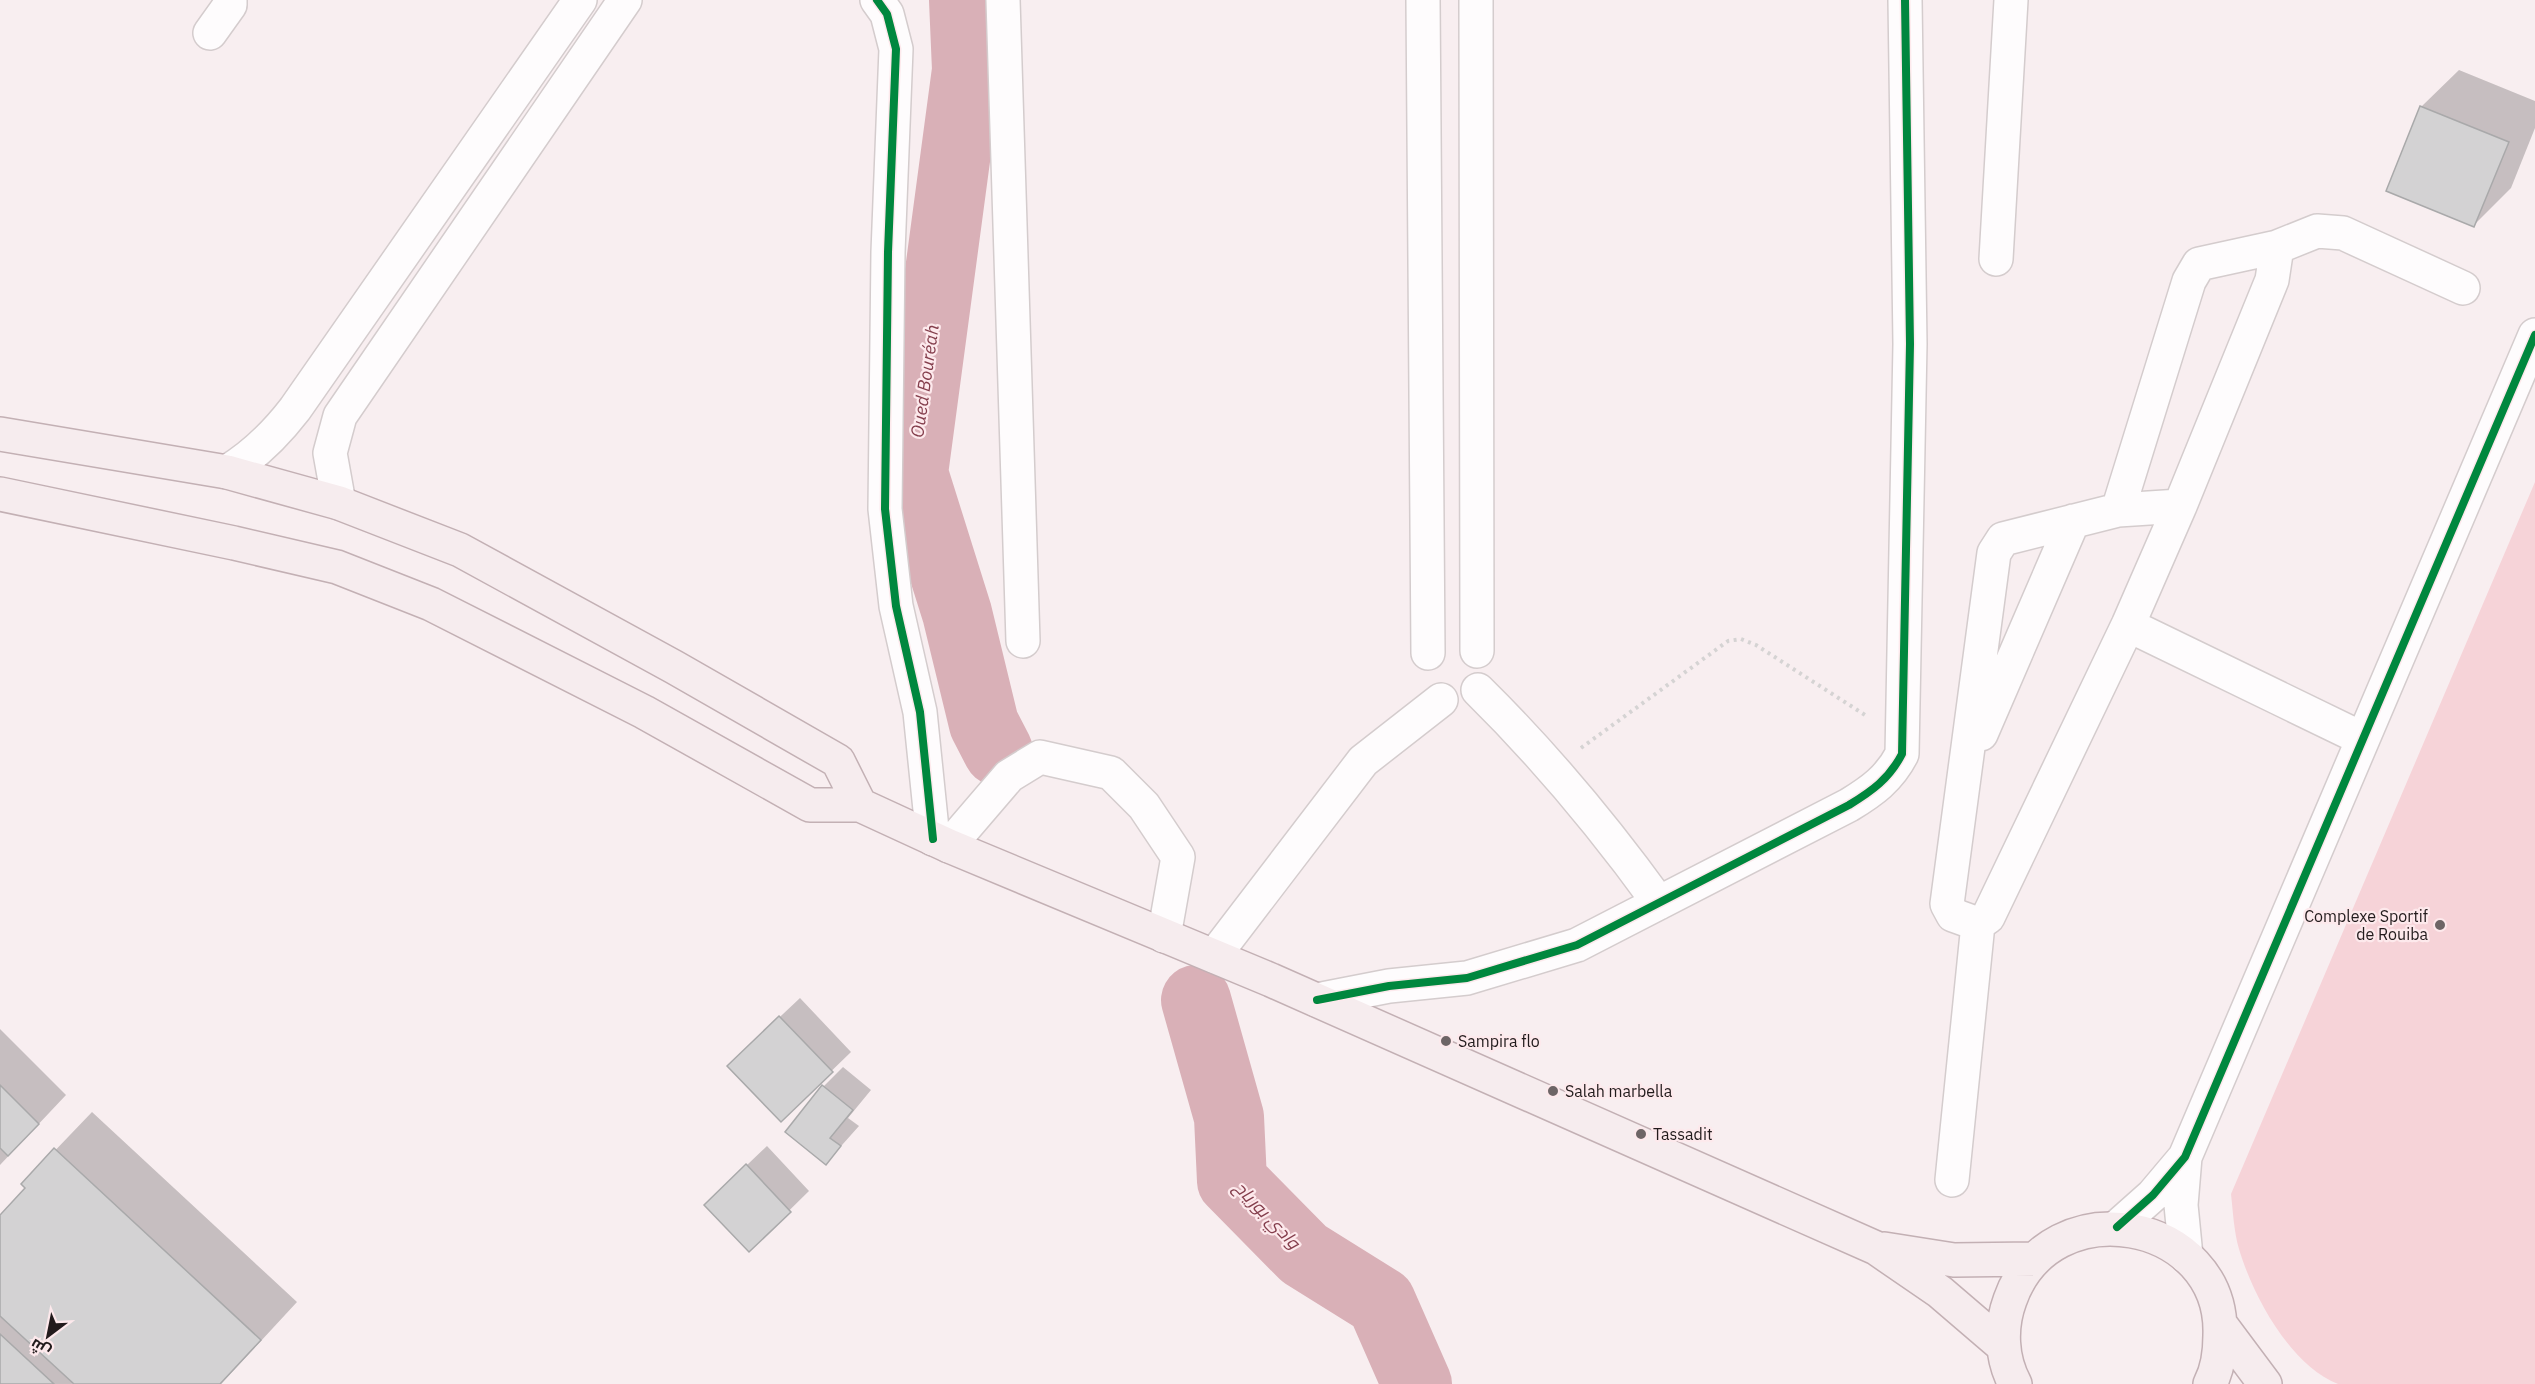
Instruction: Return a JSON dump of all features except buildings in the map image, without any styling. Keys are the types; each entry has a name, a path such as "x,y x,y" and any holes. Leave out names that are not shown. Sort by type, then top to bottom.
{"main road":[{"path":"0,434 227,472 339,503 460,550 674,667 838,761 860,805"},
{"path":"0,494 337,567 431,604 644,712 810,804 860,805 941,843 1317,1000 1876,1248 1940,1292 2003,1346"},
{"path":"2015,1384 2010,1375 2003,1346 2005,1314 2015,1284 2035,1258 2059,1240 2087,1230 2117,1227 2154,1236 2186,1256 2202,1276 2215,1299 2221,1325 2220,1353 2210,1384"},
{"path":"1876,1248 1954,1260 2035,1258"},
{"path":"2221,1325 2265,1384"}],"street":[{"path":"210,33 230,5 230,0"},
{"path":"227,472 249,459 273,438 295,409 580,0"},
{"path":"339,503 330,453 340,416 626,0"},
{"path":"877,0 887,14 896,49 888,252 885,509 896,606 920,712 941,843"},
{"path":"1003,0 1023,641"},
{"path":"1424,0 1428,653 1423,666 1424,680 1430,692 1441,700 1455,702 1468,699 1479,690 1484,677 1483,664 1477,651 1476,0"},
{"path":"1317,1000 1389,986 1467,978 1577,945 1849,805 1880,786 1894,770 1902,754 1910,344 1905,0"},
{"path":"1996,259 2012,0"},
{"path":"2118,510 2189,280 2199,264 2277,247 2317,231 2343,233 2463,288"},
{"path":"1952,1180 1978,924 1988,917 2128,625 2180,506 2272,280 2277,247"},
{"path":"2117,1227 2153,1195 2185,1157 2535,335"},
{"path":"1978,924 1953,915 1947,904 1994,553 2003,539 2073,521 2118,510 2180,506"},
{"path":"1965,771 2073,521"},
{"path":"2128,625 2363,739"},
{"path":"1428,653 1439,644 1452,641 1466,643 1477,651"},
{"path":"1479,690 1554,769 1602,827 1659,903"},
{"path":"1214,956 1363,762 1441,700"},
{"path":"941,843 1009,776 1041,757 1111,773 1144,806 1178,857 1164,936"},
{"path":"2185,1157 2181,1205 2186,1256"}],"path":[{"path":"1554,769 1728,641 1741,639 1756,645 1902,740"}],"shaded area":[{"name":"Complexe Sportif de Rouiba","path":"2535,482 2535,1384 2338,1384 2304,1362 2289,1345 2264,1307 2245,1268 2239,1249 2231,1194"}],"waterway":[{"name":"Oued Bouréah","path":"964,0 967,70 913,473 957,613 984,724 998,751"},
{"name":"وادي بورياح","path":"1196,1000 1229,1117 1232,1181 1304,1254 1381,1302 1417,1384"}],"cycle path":[{"path":"877,0 887,14 896,49 888,252 885,509 896,606 920,712 933,839"},
{"path":"1317,1000 1389,986 1467,978 1577,945 1849,805 1879,784 1897,763 1902,754 1910,344 1905,0"},
{"path":"2117,1227 2153,1195 2185,1157 2535,335"}],"place":[{"name":"Complexe Sportif de Rouiba","path":"2440,925"},
{"name":"Sampira flo","path":"1446,1041"},
{"name":"Salah marbella","path":"1553,1091"},
{"name":"Tassadit","path":"1641,1134"}]}
